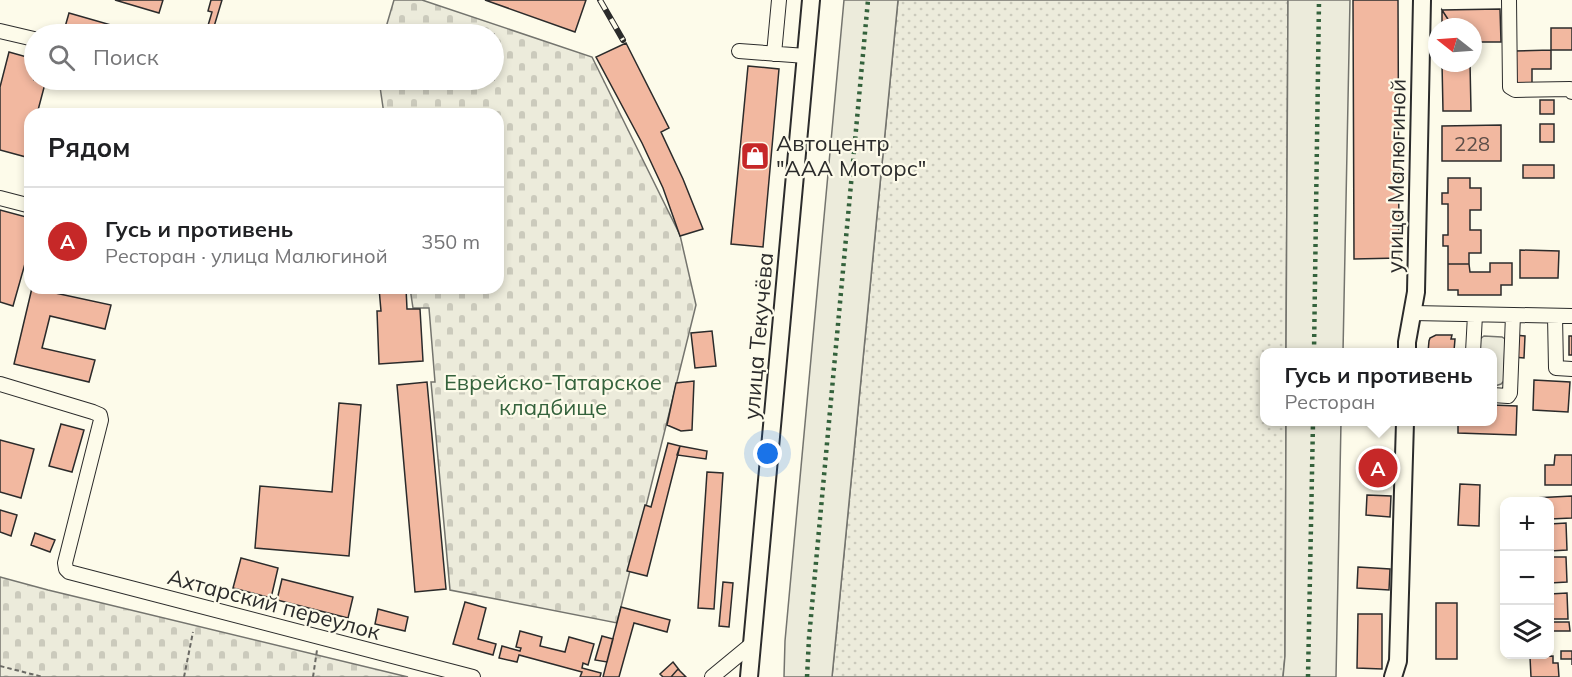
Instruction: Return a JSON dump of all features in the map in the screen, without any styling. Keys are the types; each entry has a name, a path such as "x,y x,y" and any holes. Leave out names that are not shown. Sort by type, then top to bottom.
{"main road":[{"name":"улица Текучёва","path":"749,677 811,0"},
{"name":"улица Малюгиной","path":"1407,348 1416,292 1422,0"},
{"path":"1393,677 1398,661 1405,426"}],"street":[{"path":"774,54 779,0"},
{"path":"1509,0 1510,87 1515,90 1570,89 1572,92"},
{"path":"0,31 24,37"},
{"path":"739,51 806,56"},
{"path":"0,198 24,204"},
{"path":"1413,313 1572,316"},
{"path":"1473,348 1474,315"},
{"path":"1517,316 1519,335"},
{"path":"1497,395 1508,396 1510,393 1517,316"},
{"path":"1555,316 1556,368 1572,369"},
{"name":"Ахтарский переулок","path":"0,384 93,412 100,415 102,420 65,563 69,572 473,677"},
{"path":"712,677 752,644"}],"path":[{"path":"184,677 192,632"},
{"path":"313,677 320,637"},
{"path":"0,666 43,677"}],"green space":[{"name":"Еврейско-Татарское кладбище","path":"394,0 422,0 494,24 387,24"},
{"path":"844,0 898,0 832,677 784,677 785,641"},
{"path":"898,0 1288,0 1286,348 1260,348 1260,426 1286,426 1283,677 832,677"},
{"path":"1288,0 1350,0 1343,348 1286,348"},
{"name":"Еврейско-Татарское кладбище","path":"504,27 592,57 680,235 696,305 617,623 450,590 431,382 435,382 429,308 413,308 411,294 504,294 504,108 383,108 380,90 504,90"},
{"path":"1484,336 1505,339 1504,381 1501,384 1497,385 1497,348 1480,348 1480,339"},
{"path":"1286,426 1341,426 1336,677 1283,677"},
{"path":"0,577 48,590 408,677 0,677"}],"building":[{"path":"115,0 163,0 159,13"},
{"path":"211,0 222,0 215,24 208,24 212,12 208,11"},
{"path":"485,0 586,0 575,32"},
{"path":"1353,0 1398,0 1399,258 1354,259"},
{"path":"1500,9 1501,42 1482,42 1482,18 1447,18 1442,10"},
{"path":"69,13 108,24 66,24"},
{"path":"1551,28 1572,28 1572,50 1551,50"},
{"path":"626,43 669,128 661,132 703,229 680,236 663,188 642,143 596,57"},
{"path":"1551,50 1551,69 1532,69 1532,83 1514,83 1514,51"},
{"path":"9,52 24,56 24,90 43,90 39,108 24,108 24,156 0,150 0,87"},
{"name":"Автоцентр \"ААА Моторс\"","path":"748,66 779,69 763,247 731,244"},
{"path":"1442,72 1470,72 1471,111 1443,111"},
{"path":"1540,100 1554,100 1554,114 1540,114"},
{"path":"1540,124 1554,124 1554,142 1540,142"},
{"path":"1501,125 1501,161 1442,161 1442,126"},
{"path":"1523,165 1554,165 1554,178 1523,178"},
{"path":"1448,178 1470,178 1470,188 1481,188 1481,210 1470,210 1470,230 1481,230 1481,253 1469,253 1469,264 1448,264 1448,246 1443,246 1443,235 1448,235 1448,204 1442,204 1442,193 1448,193"},
{"path":"0,210 24,216 24,267 13,306 0,302"},
{"path":"1520,250 1559,251 1558,278 1520,278"},
{"path":"1490,263 1512,263 1512,285 1501,285 1501,295 1458,295 1458,290 1448,290 1448,264 1469,264 1470,272 1490,272"},
{"path":"31,294 60,294 111,305 105,329 50,316 42,348 95,360 89,382 14,364"},
{"path":"380,294 406,294 407,309 420,309 423,361 379,364 377,311 381,311"},
{"path":"712,331 716,366 695,368 691,333"},
{"path":"1436,335 1452,335 1451,339 1455,339 1454,348 1428,348 1430,338"},
{"path":"1514,335 1525,336 1524,358 1513,357"},
{"path":"1569,336 1572,336 1572,355 1569,355"},
{"path":"1534,380 1570,382 1568,412 1533,410"},
{"path":"694,381 692,430 681,431 667,425 676,383"},
{"path":"427,382 446,589 415,592 397,385"},
{"path":"339,403 361,405 349,556 255,548 260,486 332,492"},
{"path":"1497,405 1517,406 1516,435 1458,433 1458,426 1497,426"},
{"path":"61,424 84,430 72,472 49,466"},
{"path":"0,440 34,449 21,498 0,492"},
{"path":"668,443 680,446 647,576 627,571 645,505 651,507"},
{"path":"680,446 707,451 706,459 677,455"},
{"path":"1555,455 1572,455 1572,485 1545,485 1545,465 1554,465"},
{"path":"707,472 723,473 714,609 698,608"},
{"path":"1460,484 1480,485 1479,526 1458,525"},
{"path":"1367,495 1391,496 1390,517 1366,515"},
{"path":"1572,496 1572,518 1554,519 1553,497"},
{"path":"0,510 17,515 11,536 0,532"},
{"path":"1566,523 1567,550 1554,551 1554,524"},
{"path":"35,533 55,540 50,552 31,545"},
{"path":"1554,557 1566,557 1567,582 1554,583"},
{"path":"241,558 278,568 271,598 233,588"},
{"path":"1358,567 1390,569 1389,590 1357,588"},
{"path":"282,579 353,597 348,618 277,600"},
{"path":"723,582 733,583 729,627 719,626"},
{"path":"1567,593 1568,619 1554,619 1554,594"},
{"path":"465,602 486,608 478,639 496,644 493,655 453,644"},
{"path":"1436,603 1457,603 1457,659 1436,659"},
{"path":"621,607 670,620 667,632 634,623 619,677 603,677"},
{"path":"378,609 408,617 405,631 375,624"},
{"path":"1358,614 1382,614 1382,669 1357,668"},
{"path":"1554,622 1569,622 1570,631 1554,631"},
{"path":"520,631 542,637 540,646 565,652 569,637 594,644 588,665 583,663 582,668 601,673 600,677 580,677 582,672 519,655 517,662 499,658 502,646 520,651 521,648 516,647"},
{"path":"602,636 613,639 607,662 595,660"},
{"path":"1561,651 1572,651 1572,659 1561,659"},
{"path":"1530,659 1553,659 1553,663 1558,663 1559,677 1531,677"},
{"path":"673,662 680,671 678,669 671,677 663,677 660,674"},
{"path":"678,669 686,677 671,677"}],"railway":[{"path":"600,0 623,40"}],"hedge":[{"path":"807,677 868,0"},
{"path":"1314,348 1319,0"},
{"path":"1308,677 1313,426"}],"place":[{"name":"Автоцентр \"ААА Моторс\"","path":"755,156"},
{"name":"Гусь и противень","path":"1378,468"}]}
